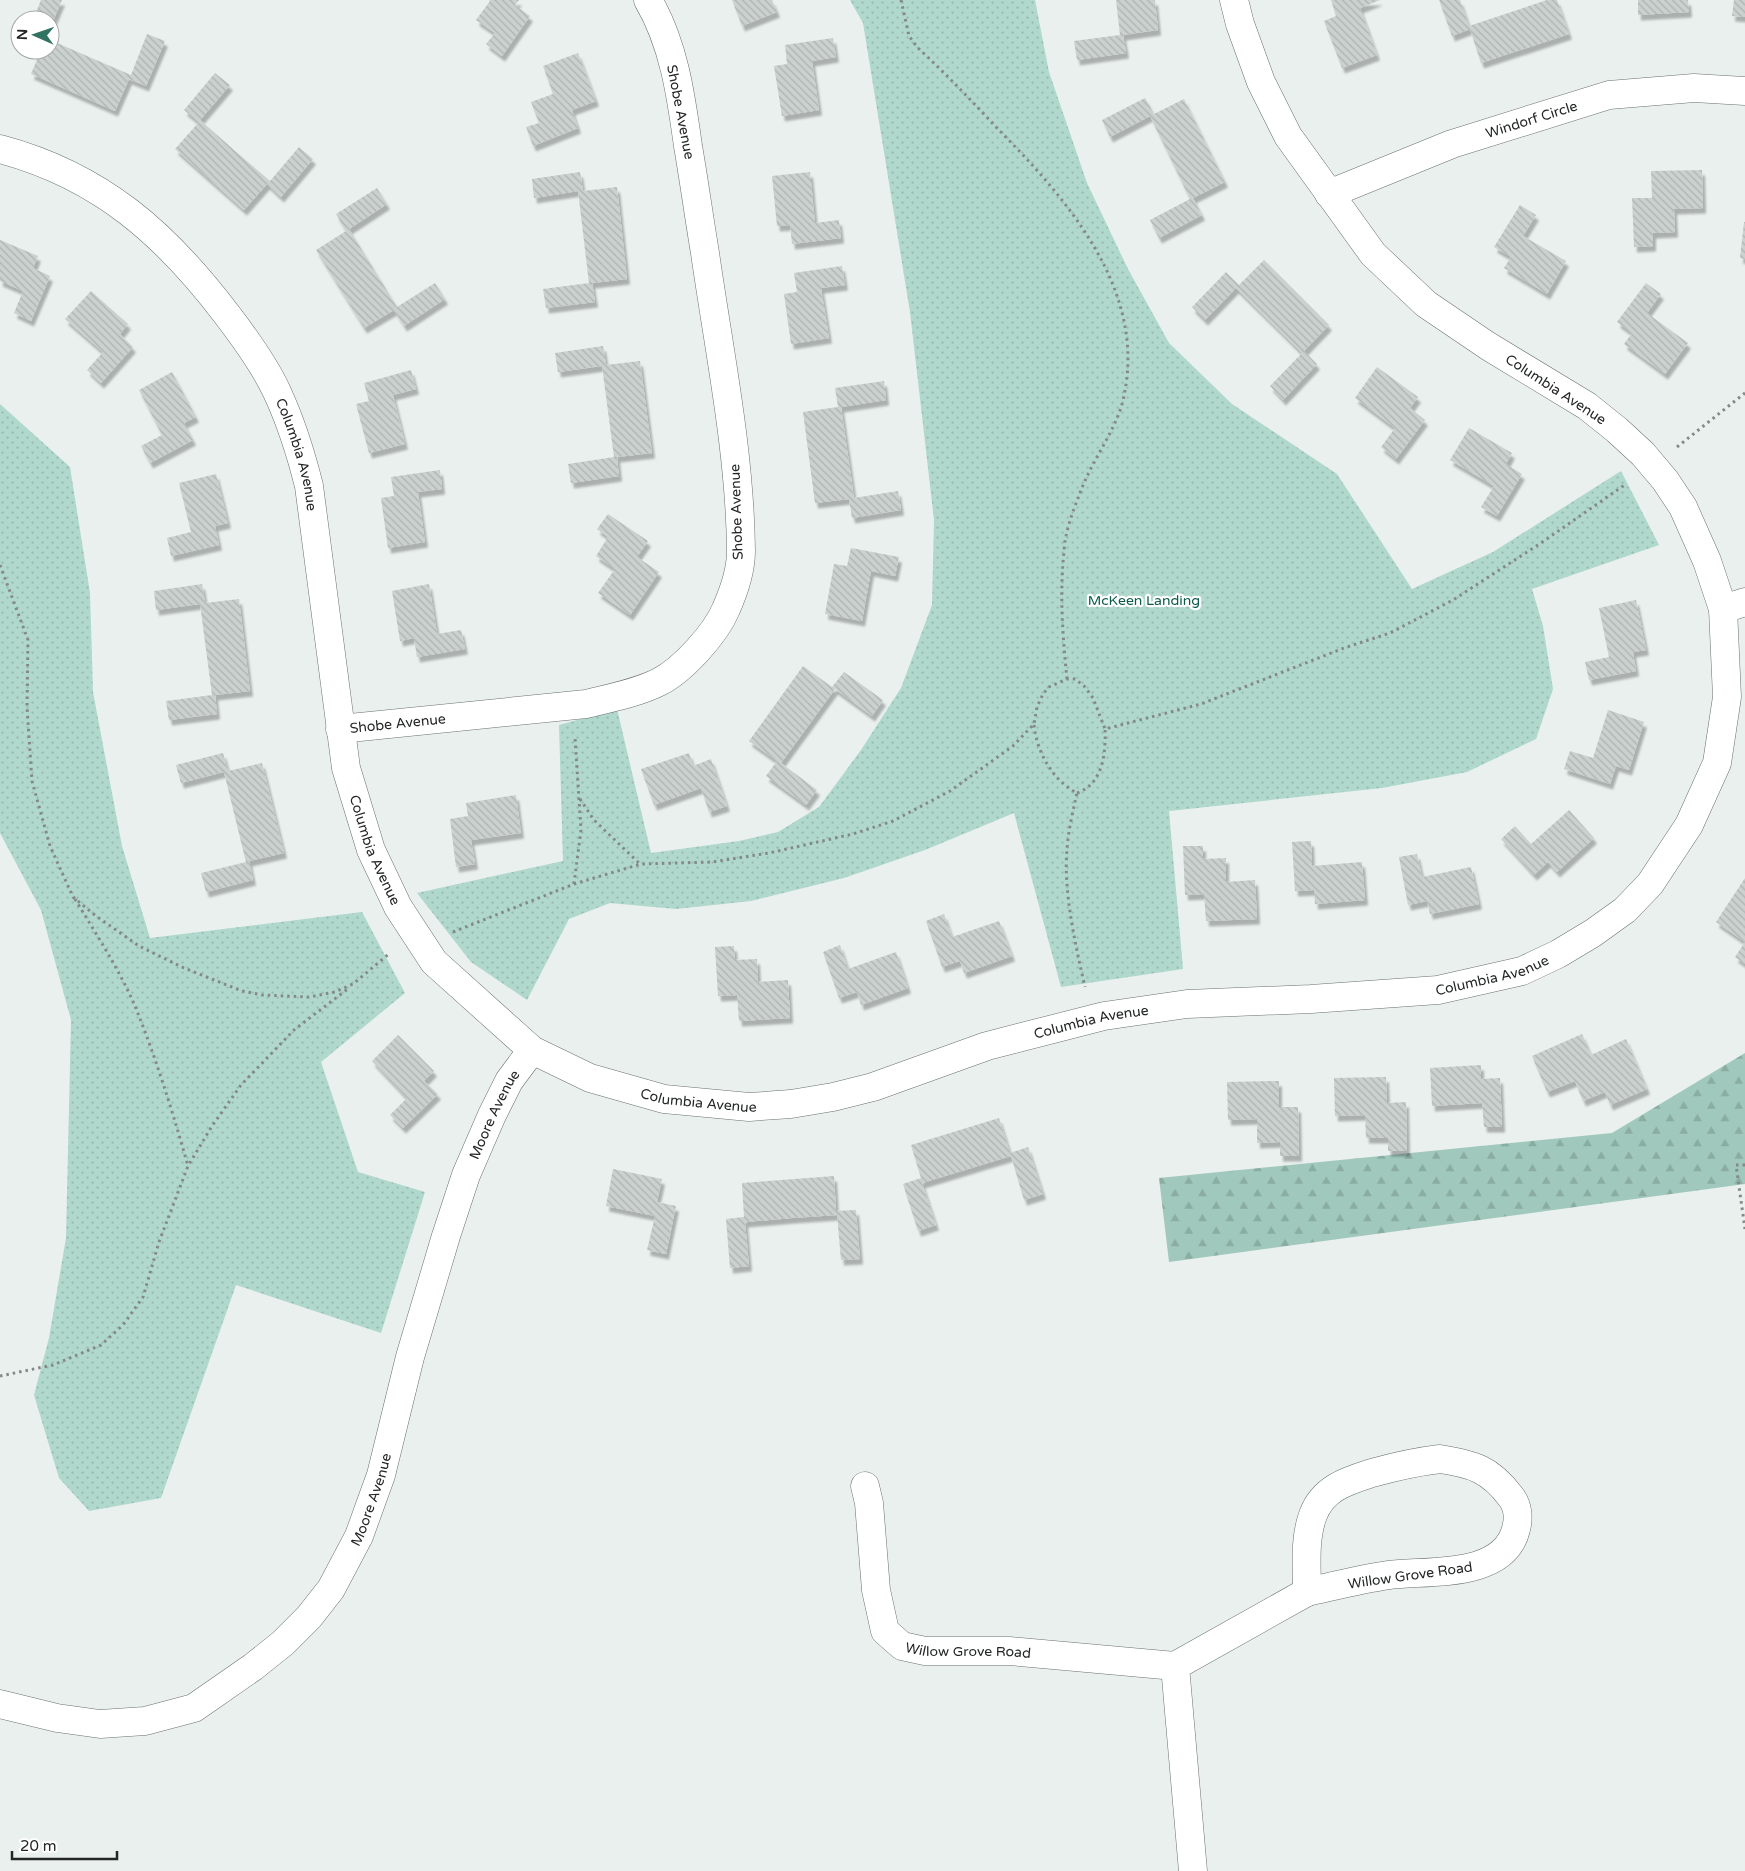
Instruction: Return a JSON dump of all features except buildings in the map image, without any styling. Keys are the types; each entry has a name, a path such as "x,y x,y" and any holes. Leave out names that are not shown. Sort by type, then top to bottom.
{"street":[{"name":"Shobe Avenue","path":"340,729 586,704 624,694 660,681 687,660 710,636 726,610 736,582 741,553 732,432 682,100 667,42 656,14 648,0"},
{"name":"Columbia Avenue","path":"0,149 50,166 88,184 121,205 152,229 202,281 242,335 277,391 301,454 309,486 346,768 371,850 398,907 434,962 532,1050 590,1078 664,1099 749,1107 791,1104 833,1097 873,1087 987,1046 1094,1019 1187,1004 1311,999 1438,990 1522,971 1558,954 1593,933 1625,910 1650,884 1689,825 1717,763 1727,697 1734,605 1707,561 1683,507 1665,480 1643,454 1617,430 1586,406 1488,346 1426,304 1373,254 1288,136 1265,90 1240,24 1234,0"},
{"name":"Windorf Circle","path":"1329,194 1452,144 1608,95 1694,88 1745,91"},
{"name":"Moore Avenue","path":"0,1704 57,1718 100,1724 145,1721 194,1708 253,1667 283,1643 309,1617 332,1589 359,1536 381,1475 410,1357 466,1175 509,1081 532,1050"},
{"name":"Willow Grove Road","path":"865,1486 870,1503 876,1590 885,1632 902,1646 925,1651 1009,1651 1175,1666 1307,1592 1388,1576 1473,1568 1492,1560 1507,1548 1515,1535 1519,1518 1514,1500 1495,1478 1482,1469 1462,1462 1440,1459 1408,1462 1345,1481 1331,1490 1320,1501 1313,1516 1309,1531 1307,1592"},
{"path":"1175,1666 1193,1871"}],"path":[{"path":"901,0 909,36 917,47 1025,156 1074,215 1094,245 1105,267 1120,308 1126,335 1127,381 1121,406 1080,491 1066,536 1061,587 1062,630 1067,679"},
{"path":"1675,448 1745,393"},
{"path":"1105,729 1201,704 1344,648 1390,633 1453,600 1541,543 1630,481"},
{"path":"0,565 28,640 27,707 32,781 50,846 73,897 110,958 134,1006 174,1117 188,1166"},
{"path":"1067,679 1075,679 1084,686 1093,698 1105,729 1102,766 1092,783 1077,793 1061,782 1047,763 1035,738 1034,724 1037,707 1043,694 1049,687 1067,679"},
{"path":"448,933 462,930 574,884 641,864 712,862 759,854 853,834 893,821 950,791 1013,746 1034,724"},
{"path":"574,884 581,830 575,737"},
{"path":"1077,793 1066,851 1068,891 1076,951 1094,1019"},
{"path":"580,799 594,820 641,864"},
{"path":"73,897 96,916 139,946 184,968 242,991 284,997 310,997 335,992 353,984"},
{"path":"0,1376 53,1365 101,1345 123,1325 143,1297 159,1242 188,1166 212,1126 241,1085 294,1030 395,950"},
{"path":"1745,1164 1736,1165 1745,1229"}],"green space":[{"name":"McKeen Landing","path":"850,0 1035,0 1049,72 1087,183 1128,269 1169,343 1232,404 1337,474 1412,589 1493,552 1621,471 1659,545 1532,589 1543,626 1553,689 1536,739 1467,772 1382,788 1169,811 1183,969 1061,987 1014,813 925,850 844,878 751,901 676,909 610,903 569,919 527,1000 471,962 417,893 563,861 559,725 617,709 651,853 739,841 778,832 819,807 861,750 901,688 932,605 934,520 910,312 863,23"},
{"path":"0,404 70,467 90,593 93,692 122,846 150,938 362,912 405,993 321,1062 358,1172 425,1192 381,1333 236,1285 161,1498 89,1511 59,1478 34,1395 49,1338 66,1238 71,1020 41,910 0,833"},
{"path":"1745,1053 1745,1184 1169,1262 1159,1178 1612,1133"}]}
